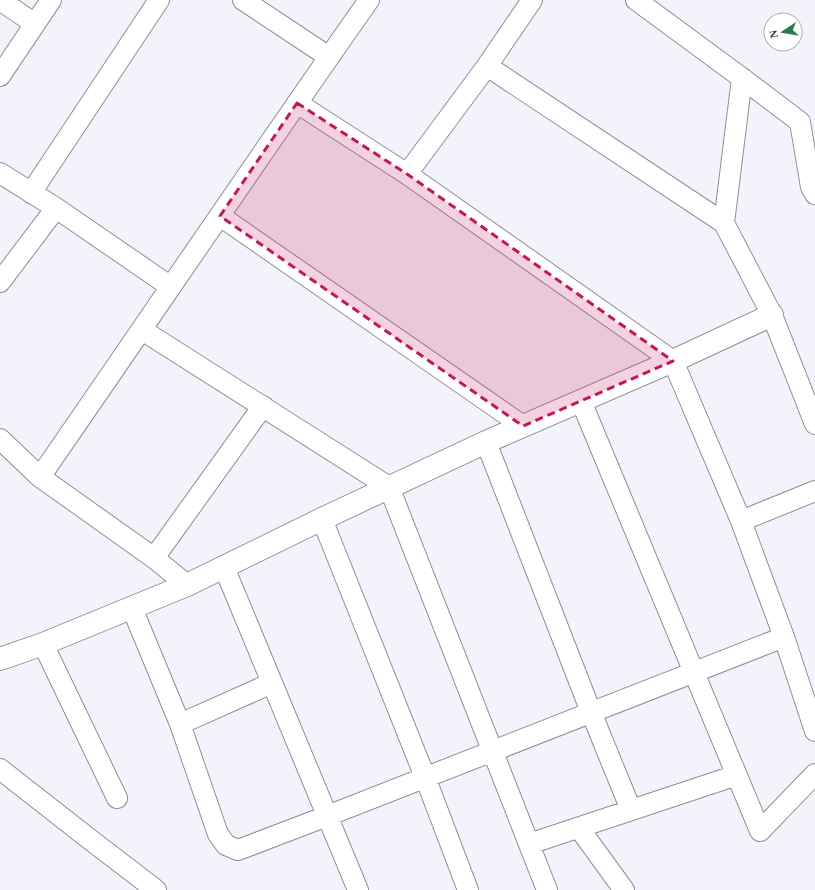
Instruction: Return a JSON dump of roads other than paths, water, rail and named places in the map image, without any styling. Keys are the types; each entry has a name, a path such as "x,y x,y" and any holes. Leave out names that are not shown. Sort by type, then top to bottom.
{"street":[{"path":"0,0 35,24"},
{"path":"0,76 51,0"},
{"path":"31,193 159,0"},
{"path":"242,0 329,57"},
{"path":"40,477 369,0"},
{"path":"407,174 487,66 532,0"},
{"path":"636,0 808,128 811,187 815,194"},
{"path":"487,66 724,223 772,314 815,424"},
{"path":"724,223 742,78"},
{"path":"297,103 407,174 673,361 741,521 784,636 815,731"},
{"path":"0,173 56,208 171,287"},
{"path":"0,282 56,208"},
{"path":"220,216 523,426"},
{"path":"0,659 43,644 188,585 389,487 486,442 673,361 772,314"},
{"path":"142,330 389,487 547,890"},
{"path":"580,401 760,831 815,774"},
{"path":"154,558 262,406"},
{"path":"0,439 40,477 154,558 188,585"},
{"path":"486,442 591,712 631,810"},
{"path":"741,521 815,490"},
{"path":"322,519 425,777 468,890"},
{"path":"224,567 358,890"},
{"path":"132,608 180,724 218,834 226,845 238,850 784,636"},
{"path":"43,644 117,798"},
{"path":"180,724 272,683"},
{"path":"0,769 156,890"},
{"path":"529,844 737,775"},
{"path":"579,828 624,890"}]}
